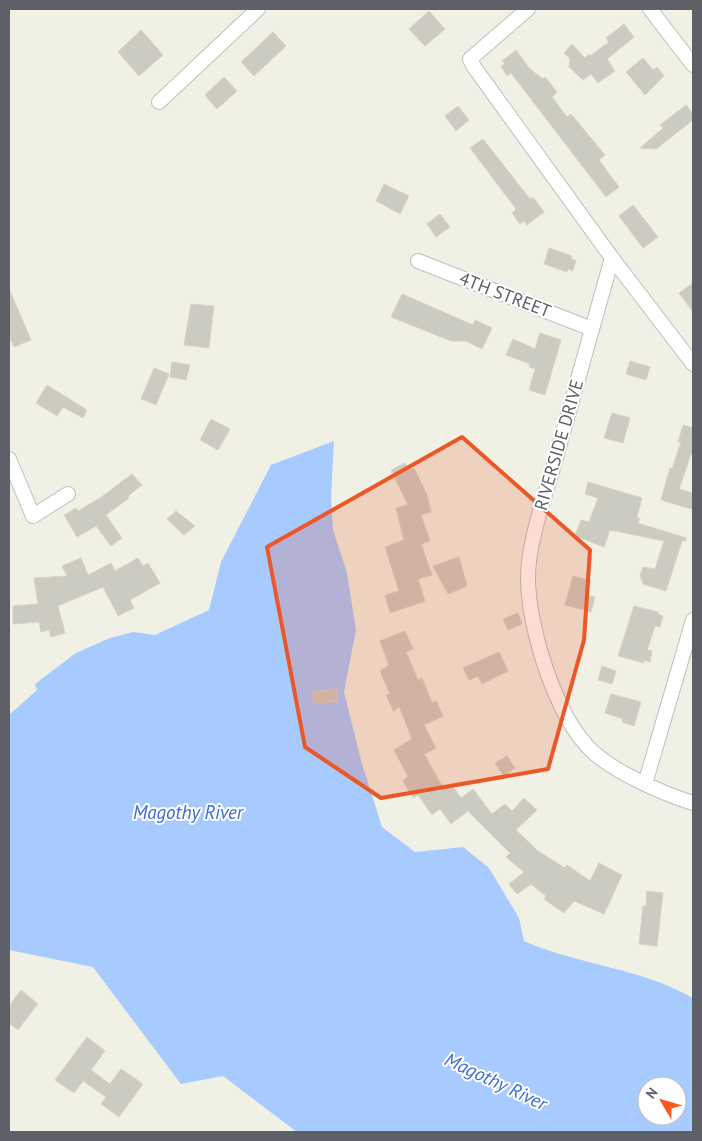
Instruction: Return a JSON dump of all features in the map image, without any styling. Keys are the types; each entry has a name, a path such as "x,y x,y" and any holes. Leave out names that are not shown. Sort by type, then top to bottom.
{"street":[{"path":"159,102 258,9"},
{"path":"528,9 470,59 478,76 693,364"},
{"path":"650,9 693,65"},
{"name":"RIVERSIDE DRIVE","path":"612,258 540,508 528,577 528,588 535,632 549,678 573,726 593,752 634,779 693,803"},
{"name":"4TH STREET","path":"418,261 592,329"},
{"path":"9,459 33,516 68,494"},
{"path":"645,784 693,620"}],"highlighted area":[{"path":"462,437 590,550 584,640 548,769 381,798 305,747 267,547 338,505"}],"water":[{"name":"Magothy River","path":"334,441 331,498 333,530 347,573 356,630 344,692 362,764 382,827 415,852 463,847 489,868 519,918 524,941 567,956 651,980 693,998 693,1132 297,1132 223,1076 181,1084 93,967 9,950 9,715 37,690 35,684 76,653 110,638 133,632 155,635 209,610 221,562 271,465"}],"building":[{"path":"429,11 445,29 425,46 409,29"},
{"path":"624,24 634,37 607,59 615,71 598,83 591,74 583,80 569,67 570,59 564,53 572,44 585,58 609,42 606,38"},
{"path":"141,30 163,55 139,76 118,52"},
{"path":"273,32 286,46 254,76 241,62"},
{"path":"516,50 529,68 543,79 545,77 557,92 552,97 567,117 571,114 605,155 599,160 619,187 606,197 511,73 507,76 501,66 505,64 502,61"},
{"path":"643,58 653,70 657,67 664,76 645,95 626,72"},
{"path":"224,77 237,91 217,109 205,95"},
{"path":"686,105 693,114 693,120 656,149 640,148 663,128 660,125"},
{"path":"458,106 469,120 456,131 445,116"},
{"path":"483,139 530,199 533,197 544,212 527,225 524,221 520,224 512,213 516,209 470,148"},
{"path":"384,184 409,196 400,214 376,201"},
{"path":"633,205 658,237 643,248 619,216"},
{"path":"440,214 450,227 436,237 427,224"},
{"path":"549,248 572,256 571,259 576,260 573,271 568,269 567,272 544,264"},
{"path":"693,283 693,312 679,293"},
{"path":"9,289 31,340 14,347 9,336"},
{"path":"402,294 473,325 475,320 492,328 482,349 466,341 451,341 391,317"},
{"path":"191,304 214,306 209,348 184,345"},
{"path":"540,333 561,340 545,395 529,390 535,369 529,367 530,364 506,355 513,339 535,349"},
{"path":"630,361 650,367 646,380 626,374"},
{"path":"172,362 190,365 186,380 170,377"},
{"path":"154,368 169,374 156,405 141,399"},
{"path":"47,385 87,410 83,418 63,407 57,416 36,403"},
{"path":"612,413 630,418 623,443 604,438"},
{"path":"211,419 230,429 218,450 200,440"},
{"path":"683,425 693,428 693,455 691,454 679,489 693,493 693,507 691,509 661,500 670,468 672,469 681,442 678,442"},
{"path":"405,463 409,470 414,468 427,495 431,512 421,515 430,541 421,544 432,575 418,579 425,601 390,613 385,595 399,591 385,547 404,540 396,508 408,505 391,470"},
{"path":"132,474 142,485 128,496 129,498 106,515 122,538 111,546 96,526 77,537 64,515 76,508 78,511 100,498"},
{"path":"588,482 642,498 637,517 640,519 638,523 686,538 686,541 682,541 666,591 643,584 640,575 643,567 655,569 664,541 610,530 604,547 575,536 581,520 589,522 598,498 585,494"},
{"path":"176,511 195,526 184,535 167,519"},
{"path":"459,557 467,586 448,594 433,566"},
{"path":"81,558 88,575 111,563 115,571 138,558 143,566 148,563 160,583 130,600 134,608 118,616 103,587 58,606 65,633 51,637 49,630 41,632 39,622 13,624 13,606 38,604 34,578 67,576 62,566"},
{"path":"573,576 591,581 587,596 595,597 591,612 565,605"},
{"path":"634,606 658,612 658,614 663,616 660,627 655,626 647,650 652,651 650,662 644,660 644,663 618,656"},
{"path":"518,613 522,624 508,630 503,619"},
{"path":"405,631 413,649 406,652 418,680 422,678 432,703 436,701 443,716 424,725 436,748 424,754 444,789 451,784 461,798 473,789 492,814 505,804 512,811 524,798 537,810 516,830 538,851 565,868 567,865 590,881 599,863 622,875 604,914 574,901 564,913 544,899 546,896 531,884 517,894 509,884 524,872 506,857 510,853 468,811 451,824 440,809 432,815 418,795 413,798 403,781 408,776 394,750 412,739 399,706 394,712 386,695 390,694 380,671 389,665 380,641"},
{"path":"499,652 508,671 482,684 478,676 469,680 463,668"},
{"path":"602,666 616,671 612,684 598,680"},
{"path":"336,689 338,701 314,704 312,692"},
{"path":"611,694 641,702 634,726 622,722 623,719 605,713"},
{"path":"507,756 515,768 504,776 495,763"},
{"path":"647,891 663,893 657,946 639,944 643,906 646,906"},
{"path":"21,990 38,1004 18,1030 9,1023 9,1006"},
{"path":"87,1037 105,1051 91,1070 110,1084 121,1069 143,1084 119,1117 101,1104 106,1097 83,1081 74,1093 55,1080"}]}
